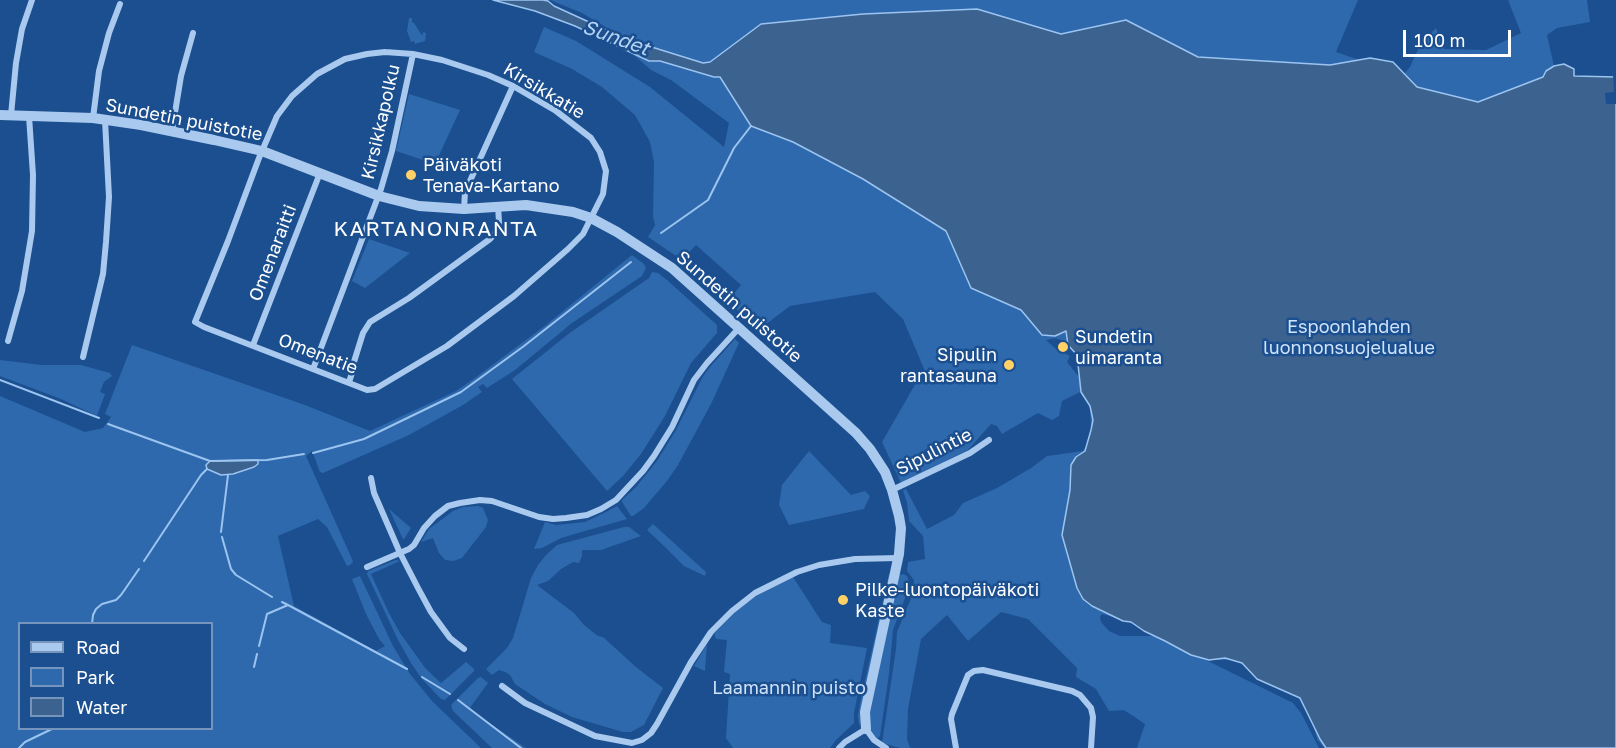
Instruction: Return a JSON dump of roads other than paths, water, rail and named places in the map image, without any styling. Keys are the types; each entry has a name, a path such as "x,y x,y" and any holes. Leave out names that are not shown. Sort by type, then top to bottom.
{"street":[{"path":"6,115 22,29 32,0"},
{"path":"93,118 99,70 120,4"},
{"path":"172,131 181,76 193,33"},
{"name":"Kirsikkatie","path":"262,151 278,116 292,96 317,74 345,59 367,54 386,52 413,54 465,67 513,86 556,111 591,138 604,163 605,180 603,194 591,218"},
{"name":"Kirsikkapolku","path":"313,369 379,196 392,151 413,54"},
{"path":"464,209 465,192 513,86"},
{"name":"Sundetin puistotie","path":"6,115 93,118 172,131 262,151 379,196 419,206 464,209 526,205 573,212 591,218 616,232 672,268 856,433 878,460 892,490 901,528 898,558 865,712 866,729"},
{"path":"8,341 22,291 32,231 33,175 29,115"},
{"path":"83,357 103,274 106,242 109,197 105,120"},
{"name":"Omenatie","path":"262,151 195,322 367,390 375,389 447,346 514,296 583,234 591,218"},
{"name":"Omenaraitti","path":"253,345 320,173"},
{"path":"349,382 363,333 370,322 409,298 490,239 497,231 498,206"},
{"path":"367,567 400,554 414,544 424,528 448,506 480,500 492,501 539,517 553,519 587,515 616,500 654,456 672,427 694,380 739,328"},
{"name":"Sipulintie","path":"892,490 970,453 989,440"},
{"path":"371,478 374,493 400,554 431,612 450,638 464,649"},
{"path":"502,686 525,702 595,736 632,743 642,740 651,733 711,632 755,593 797,572 819,566 855,559 898,558"},
{"path":"956,748 952,714 968,675 982,670 1080,694 1090,708 1093,717 1091,748"},
{"path":"839,748 866,729 874,740 886,748"}],"water":[{"name":"Espoonlahden luonnonsuojelualue","path":"493,0 548,1 554,6 626,39 703,63 710,62 761,24 863,14 977,9 1061,34 1126,20 1198,57 1330,65 1370,58 1393,62 1417,87 1478,102 1543,77 1546,71 1554,66 1564,64 1574,69 1574,76 1616,77 1616,748 1326,748 1300,698 1257,679 1242,663 1225,658 1209,660 1191,655 1131,622 1123,621 1092,606 1083,599 1077,588 1062,535 1070,490 1071,465 1076,457 1085,451 1093,420 1090,406 1081,392 1077,355 1068,345 1066,331 1055,336 1042,335 1021,310 971,288 946,231 863,179 793,142 751,126 720,77 660,61 649,61 575,26 535,11"},
{"path":"258,460 258,464 254,467 233,474 221,475 207,469 206,465 210,461"}],"waterway":[{"path":"661,233 708,200 734,148 751,126"},
{"path":"313,453 364,439 461,392 631,262"},
{"path":"0,380 99,418"},
{"path":"108,424 210,461 267,460 304,454"},
{"path":"144,561 207,469"},
{"path":"221,532 228,475"},
{"path":"222,537 231,569 236,575 272,597"},
{"path":"92,622 96,609 102,604 116,600 139,569"},
{"path":"282,602 288,605"},
{"path":"259,646 267,614 288,605 407,669"},
{"path":"254,667 257,654"},
{"path":"422,677 450,694"},
{"path":"458,700 521,748"},
{"path":"19,748 25,742 50,730"}],"place":[{"name":"Päiväkoti Tenava-Kartano","path":"411,175"},
{"name":"Sundetin uimaranta","path":"1063,347"},
{"name":"Sipulin rantasauna","path":"1009,365"},
{"name":"Pilke-luontopäiväkoti Kaste","path":"843,600"}],"district":[{"name":"KARTANONRANTA","path":"436,229"}],"water label":[{"name":"Sundet","path":"616,38"}],"park label":[{"name":"Laamannin puisto","path":"789,688"}]}
